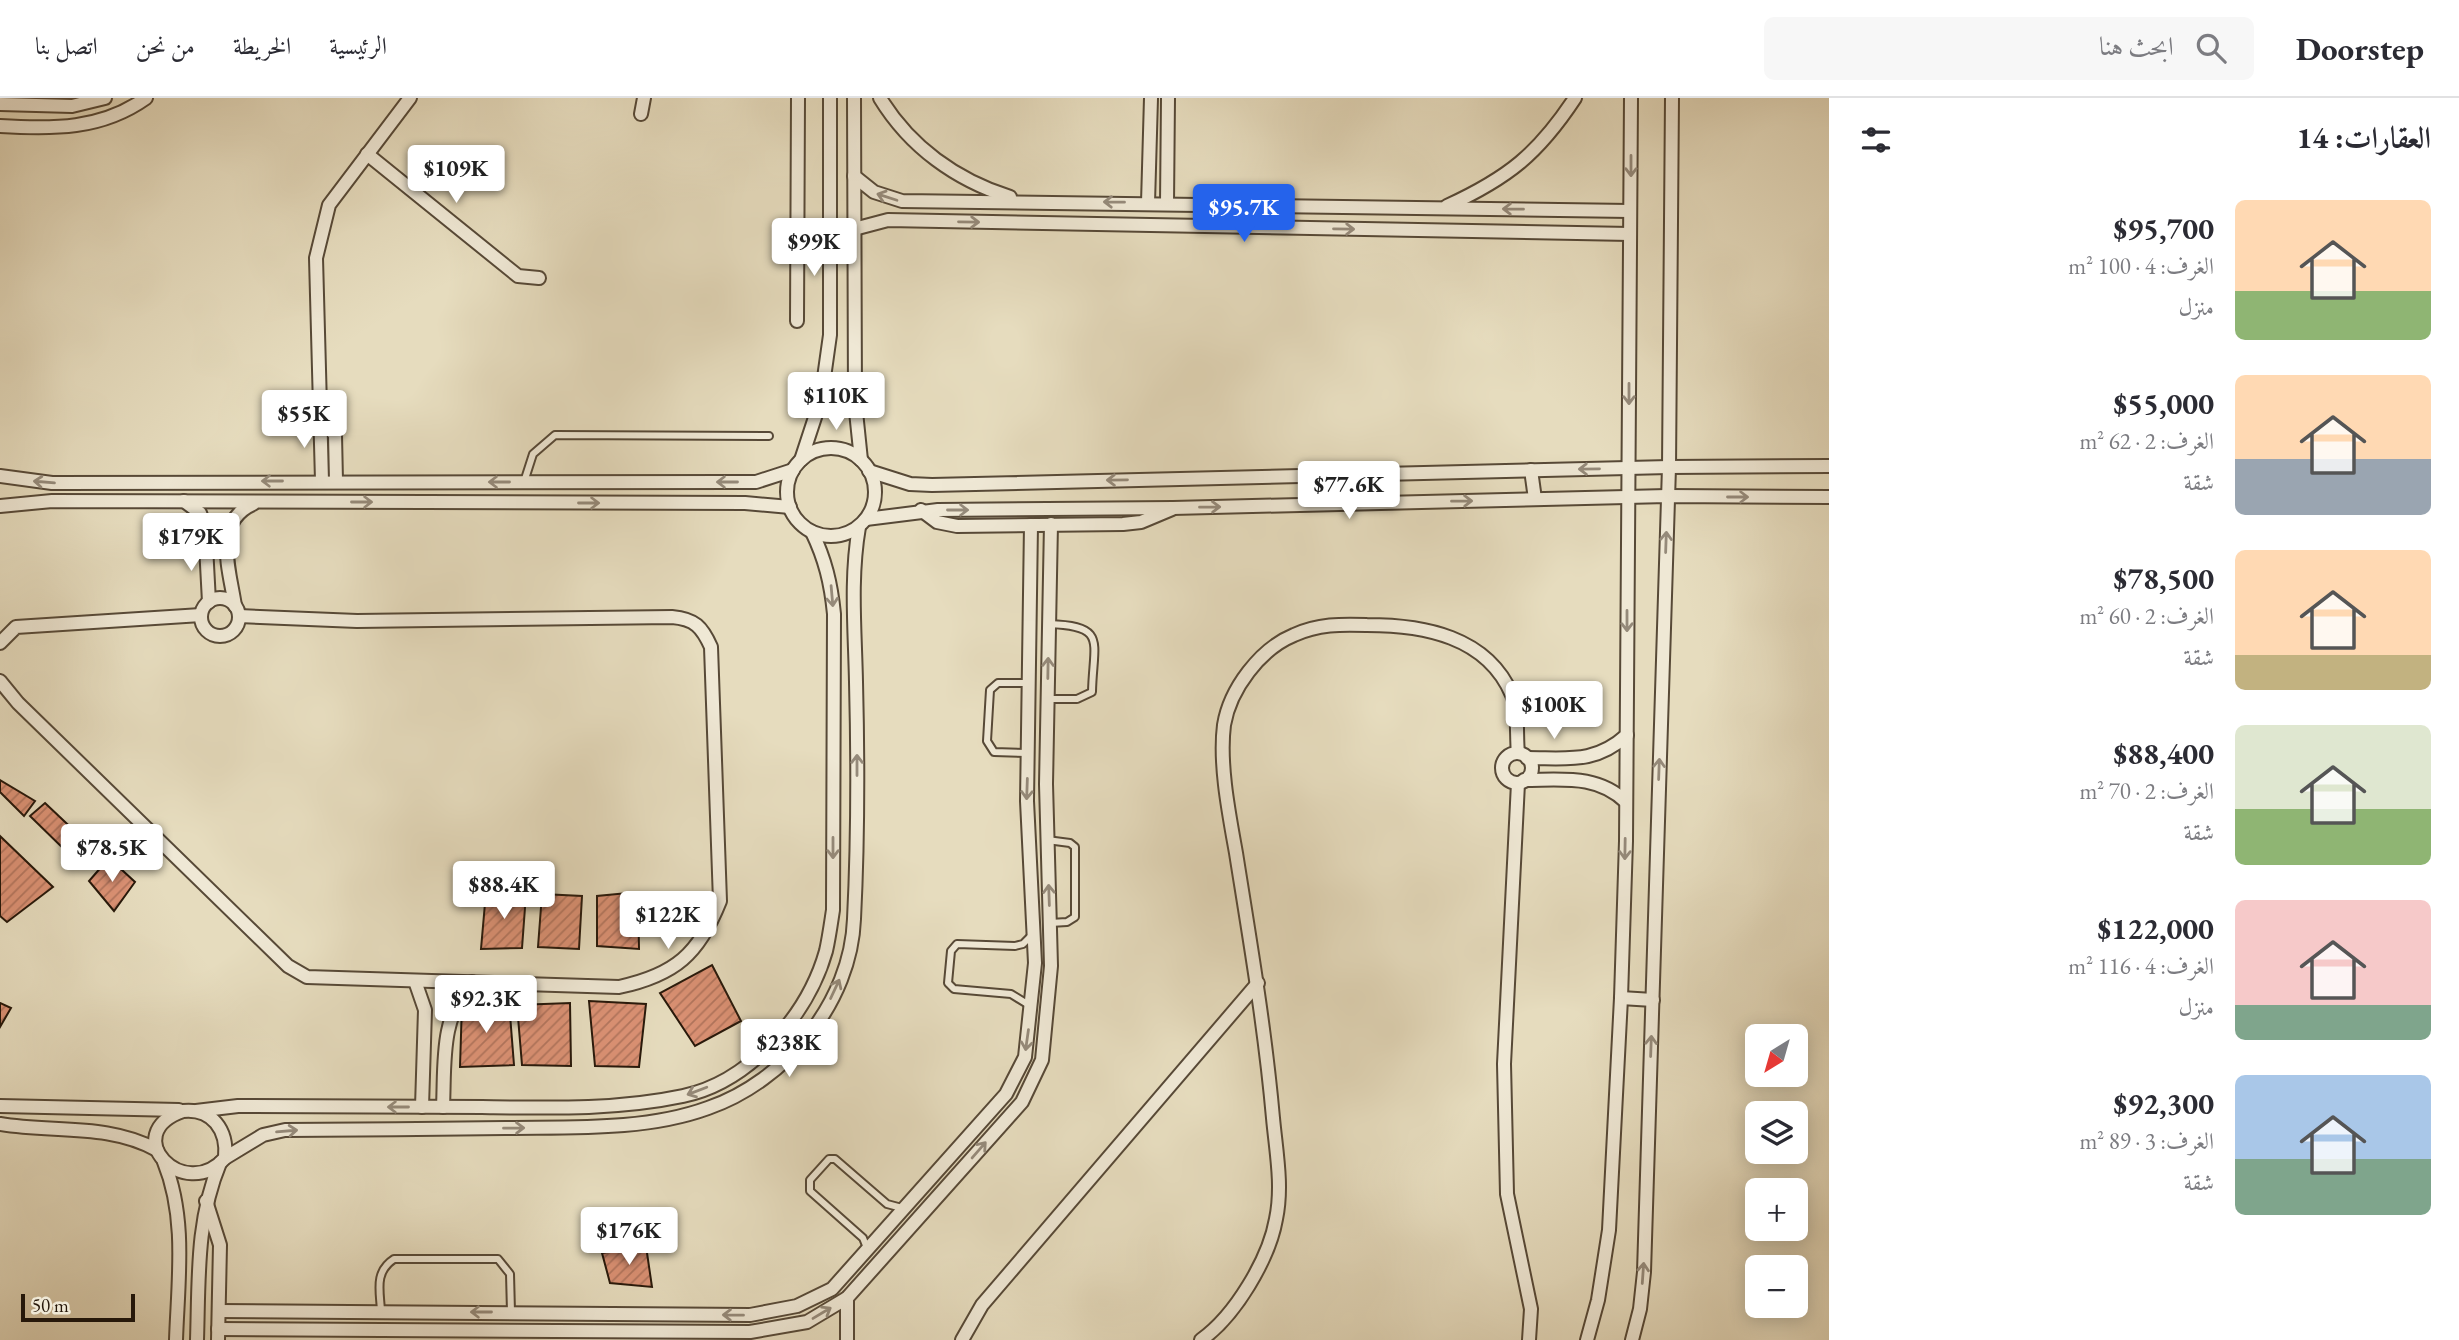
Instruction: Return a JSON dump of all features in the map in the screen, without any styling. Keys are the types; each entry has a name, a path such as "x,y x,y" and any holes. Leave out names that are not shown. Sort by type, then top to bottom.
{"street":[{"path":"0,104 72,106 105,98"},
{"path":"0,126 48,129 98,122 146,98"},
{"path":"322,481 316,258 320,232 329,205 410,98"},
{"path":"641,114 644,98"},
{"path":"797,321 798,98"},
{"path":"830,98 830,335 821,399 787,489 790,508 803,526 812,532 828,536 844,534 862,523 921,510 1173,508 1667,496 1829,497"},
{"path":"164,1162 177,1171 192,1174 207,1171 253,1139 285,1130 587,1127 663,1119 707,1109 738,1095 789,1058 817,1024 837,987 848,955 854,922 857,762 852,586 862,523 874,504 875,487 865,466 855,402 854,98"},
{"path":"880,98 916,144 947,169 982,188 1020,201"},
{"path":"1148,203 1151,98"},
{"path":"1167,203 1168,98"},
{"path":"1442,208 1521,165 1553,131 1575,98"},
{"path":"1587,1340 1598,1300 1609,1230 1621,998 1627,735 1631,98"},
{"path":"1632,1340 1640,1309 1644,1272 1653,999 1669,467 1672,98"},
{"path":"48,107 48,129"},
{"path":"367,154 518,276 539,278"},
{"path":"854,176 874,192 902,201 1630,211"},
{"path":"1552,210 1553,233"},
{"path":"853,229 888,220 1630,234"},
{"path":"320,418 335,435 337,481"},
{"path":"0,476 52,483 756,482 797,465 815,452 831,448 847,452 865,466 900,482 932,485 1669,467 1829,467"},
{"path":"1531,470 1535,499"},
{"path":"0,506 51,501 183,501 745,503 790,508"},
{"path":"183,501 200,513 205,527 209,601 201,615 206,629 220,636 234,630 237,611 226,547 229,527 238,510 257,502"},
{"path":"921,510 947,525 1141,522 1173,508"},
{"path":"219,1311 750,1315 797,1306 832,1289 1012,1085 1025,1057 1035,963 1027,801 1031,524"},
{"path":"206,1201 219,1236 218,1335 679,1336 750,1332 807,1322 847,1298 1021,1102 1034,1082 1046,1036 1050,923 1047,699 1051,524"},
{"path":"0,1106 124,1107 183,1111 238,1106 586,1108 684,1096 713,1085 764,1051 786,1028 810,992 826,952 833,896 834,614 832,585 824,557 812,532"},
{"path":"0,681 18,703 297,973 318,978 619,986 648,981 669,970 688,956 708,930 720,901 711,647 702,628 688,618 357,621 237,611 226,599 209,601"},
{"path":"0,634 16,627 201,615"},
{"path":"1201,1340 1237,1301 1259,1268 1270,1245 1277,1217 1279,1187 1258,983 1226,794 1224,724 1237,688 1261,657 1292,635 1329,624 1399,625 1434,630 1467,644 1493,667 1513,696 1523,755 1531,772 1521,782 1504,1064 1507,1194 1531,1310 1529,1340"},
{"path":"0,643 16,627"},
{"path":"0,695 18,703"},
{"path":"1626,802 1603,784 1580,779 1521,782 1505,777 1502,764 1506,758 1523,755 1580,758 1603,754 1627,735"},
{"path":"1033,928 1050,923"},
{"path":"415,981 425,1010 422,1107"},
{"path":"443,1107 446,1029 456,1003 472,982"},
{"path":"962,1340 982,1305 1258,983"},
{"path":"1621,998 1653,999"},
{"path":"176,1340 179,1224 172,1181 153,1139 164,1121 183,1111"},
{"path":"196,1111 208,1115 224,1133 223,1160 206,1201 201,1224 197,1340"},
{"path":"0,1124 107,1133 141,1142 156,1150"},
{"path":"847,1298 847,1340"},
{"path":"417,1335 418,1312"},
{"path":"433,1335 434,1312"},
{"path":"657,1314 657,1336"},
{"path":"679,1336 680,1314"}],"lane":[{"path":"524,482 533,454 555,435 769,436"},
{"path":"1047,699 1077,699 1092,692 1093,638 1087,629 1079,625 1049,624"},
{"path":"1028,753 994,751 990,748 988,695 993,685 998,683 1030,683"},
{"path":"1047,840 1070,843 1075,847 1075,917 1067,922 1050,923"},
{"path":"1031,1008 1026,1001 1011,994 954,989 948,983 951,951 957,944 1015,946 1029,940 1033,928"},
{"path":"867,1252 863,1238 810,1191 810,1180 829,1159 835,1159 887,1204 904,1208"},
{"path":"381,1311 380,1275 385,1265 394,1259 498,1259 510,1274 511,1312"}],"building":[{"path":"0,780 35,801 24,816 0,792"},
{"path":"45,803 83,839 71,856 30,816"},
{"path":"0,836 53,887 7,922 0,916"},
{"path":"109,858 135,882 114,911 89,881"},
{"path":"486,892 526,894 522,948 481,949"},
{"path":"638,892 639,949 597,946 597,896"},
{"path":"542,894 582,896 579,949 538,947"},
{"path":"712,965 741,1021 695,1046 660,993"},
{"path":"589,1001 646,1004 639,1067 595,1066"},
{"path":"509,1002 514,1065 460,1067 462,1003"},
{"path":"0,1003 11,1008 0,1027"},
{"path":"570,1003 571,1066 522,1065 517,1005"},
{"path":"646,1246 652,1287 610,1283 602,1253"}]}
